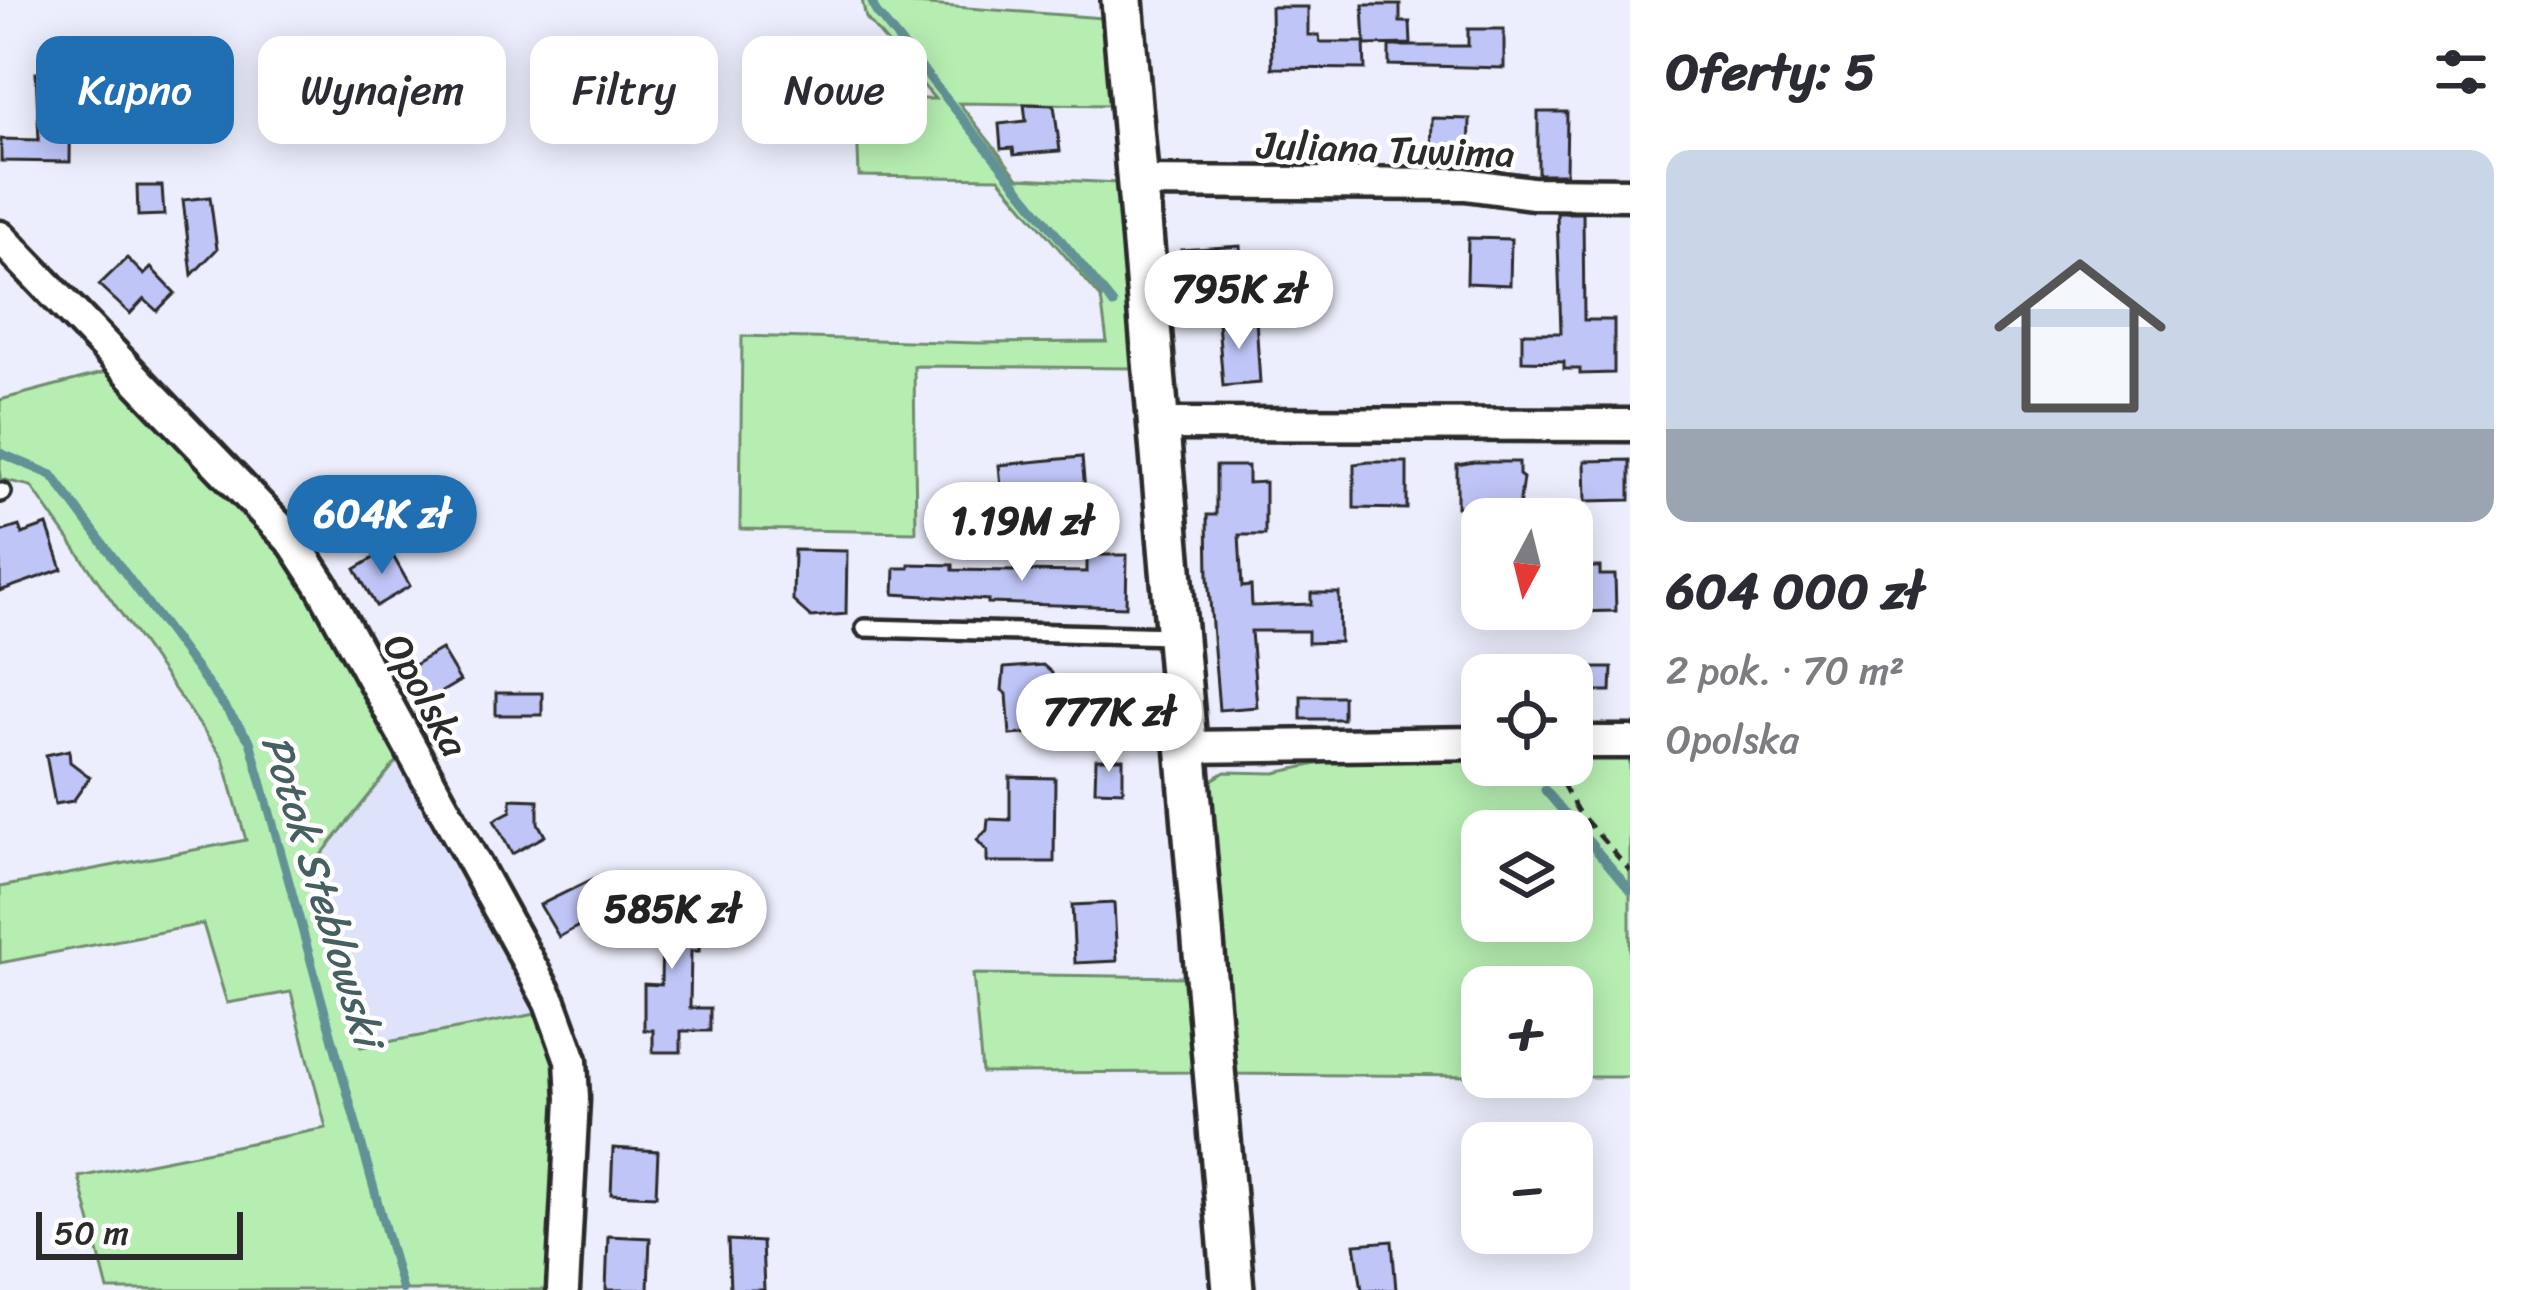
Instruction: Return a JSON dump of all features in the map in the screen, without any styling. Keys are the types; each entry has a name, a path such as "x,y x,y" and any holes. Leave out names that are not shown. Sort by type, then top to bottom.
{"street":[{"path":"1122,0 1233,1290"},
{"name":"Juliana Tuwima","path":"1138,182 1465,184 1532,193 1630,194"},
{"name":"Opolska","path":"0,237 294,543 530,964 560,1024 573,1075 563,1290"},
{"path":"1158,424 1630,425"},
{"path":"1593,742 1630,742"},
{"path":"1186,747 1461,743"}],"lane":[{"path":"865,628 1176,636"}],"path":[{"path":"1564,786 1577,810 1630,871"}],"shaded area":[{"path":"400,757 536,1014 361,1047 313,865"}],"green space":[{"path":"862,0 1102,18 1112,105 959,103 1018,178 1117,183 1133,336 1131,368 914,366 916,532 740,529 742,336 1107,342 1101,298 999,178 859,176 858,144 927,144 927,99 935,99 927,90 927,36 881,36 866,18"},
{"path":"117,369 228,480 301,576 400,757 313,865 361,1047 536,1014 560,1066 553,1290 108,1290 79,1177 326,1128 291,992 227,1003 203,924 0,963 0,887 246,840 223,758 31,486 0,479 0,400"},
{"path":"1630,757 1630,1077 1593,1077 1593,966 1461,966 1461,1076 1225,1074 1207,783 1225,772 1275,773 1340,759 1461,758 1461,786 1593,786 1593,758"},
{"path":"973,974 1189,977 1201,1072 982,1073"}],"building":[{"path":"1363,5 1400,5 1400,22 1410,22 1411,44 1365,45"},
{"path":"1271,7 1308,7 1308,35 1319,35 1320,42 1364,42 1365,69 1272,68"},
{"path":"1468,29 1504,29 1504,68 1389,65 1389,46 1468,46"},
{"path":"1024,104 1054,105 1060,151 1014,155 1013,148 1001,149 999,124 1026,121"},
{"path":"1538,112 1567,112 1566,174 1538,174"},
{"path":"1432,118 1470,119 1469,160 1431,159"},
{"path":"1,139 70,144 70,162 1,161"},
{"path":"137,186 162,186 164,215 138,216"},
{"path":"210,197 217,249 192,275 183,200"},
{"path":"1557,213 1583,213 1584,320 1614,320 1614,373 1580,374 1580,369 1564,369 1564,362 1522,361 1522,333 1561,333"},
{"path":"1468,238 1511,239 1510,285 1467,283"},
{"path":"1240,246 1242,277 1183,281 1181,250"},
{"path":"127,258 144,275 151,268 175,293 157,311 144,299 130,314 99,285"},
{"path":"1266,266 1301,266 1301,300 1266,300"},
{"path":"1256,319 1260,383 1223,386 1218,322"},
{"path":"1082,457 1086,503 1003,510 999,465"},
{"path":"1630,460 1630,500 1586,498 1585,461"},
{"path":"1407,462 1407,509 1354,508 1354,464"},
{"path":"1519,462 1520,498 1461,498 1461,507 1457,507 1457,465"},
{"path":"1216,466 1248,466 1248,483 1265,482 1265,535 1239,535 1242,587 1251,586 1252,606 1311,604 1311,593 1339,593 1340,642 1308,643 1308,631 1251,631 1257,707 1219,710 1207,515 1216,515"},
{"path":"47,525 62,569 0,591 0,532 19,526 22,534"},
{"path":"389,549 410,586 376,606 355,569"},
{"path":"794,550 847,551 846,614 811,617 793,601"},
{"path":"1087,555 1127,555 1126,607 988,603 894,594 895,568 909,568 909,564 953,565 953,570 1087,572"},
{"path":"1593,567 1600,567 1600,575 1615,575 1616,611 1593,612"},
{"path":"441,649 460,681 428,700 409,668"},
{"path":"1043,665 1052,673 1054,695 1075,693 1079,729 1010,735 1007,694 1002,690 1004,668"},
{"path":"1593,668 1612,668 1611,691 1593,691"},
{"path":"496,693 542,693 542,715 496,715"},
{"path":"1301,696 1343,696 1343,719 1301,719"},
{"path":"69,750 70,762 90,777 73,801 55,804 46,755"},
{"path":"1096,759 1123,759 1123,791 1095,790"},
{"path":"1010,777 1055,778 1054,862 987,862 987,851 977,840 987,830 988,819 1010,820"},
{"path":"511,799 538,800 538,823 545,836 512,854 494,820 511,811"},
{"path":"601,875 612,895 586,910 591,919 559,937 540,905"},
{"path":"645,891 688,892 687,922 700,922 699,951 691,951 690,1008 710,1008 710,1031 681,1031 681,1052 653,1052 653,1030 644,1030 644,984 661,985 662,936 644,936"},
{"path":"1114,903 1117,961 1075,963 1072,905"},
{"path":"613,1148 658,1151 656,1196 611,1194"},
{"path":"608,1236 650,1238 648,1290 606,1290"},
{"path":"728,1240 762,1242 764,1290 730,1290"},
{"path":"1392,1241 1396,1290 1362,1290 1355,1244"}],"waterway":[{"path":"871,0 1113,304"},
{"name":"Potok Steblowski","path":"0,453 52,475 250,741 402,1290"},
{"path":"1545,790 1630,890"}]}
